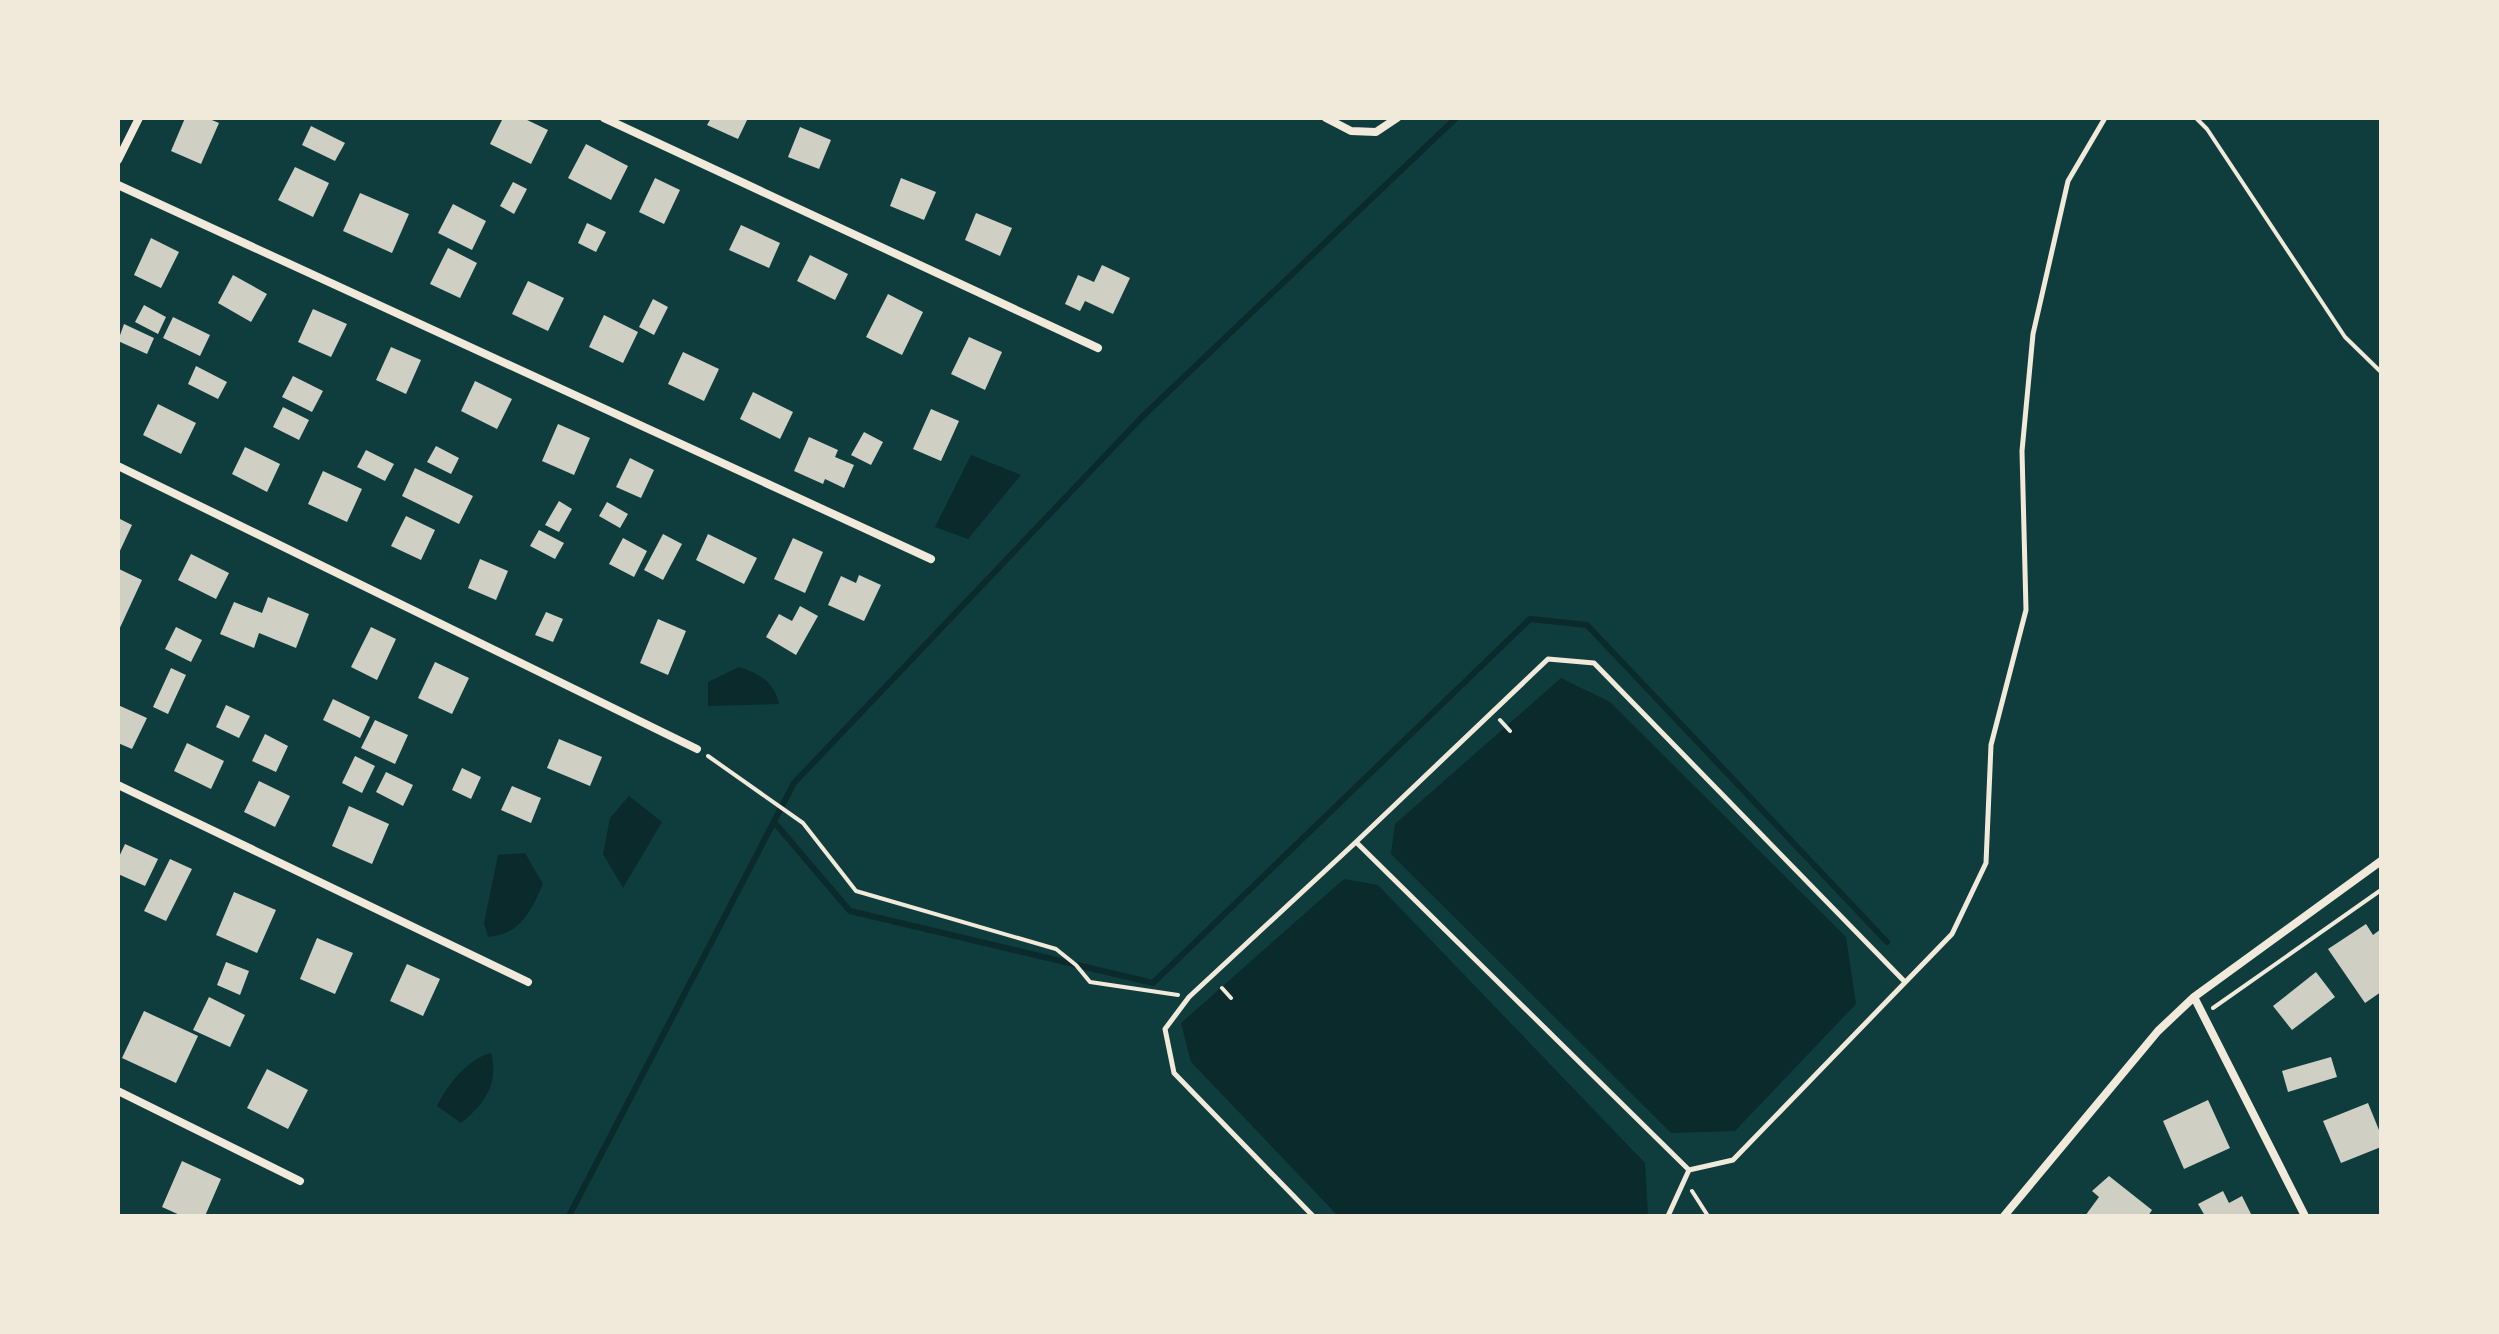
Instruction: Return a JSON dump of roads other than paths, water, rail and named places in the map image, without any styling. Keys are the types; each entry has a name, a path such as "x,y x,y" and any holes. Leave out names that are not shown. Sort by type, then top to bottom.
{"street":[{"path":"118,160 139,118"},
{"path":"604,118 1098,348"},
{"path":"1326,118 1351,131 1376,132 1397,118"},
{"path":"118,185 931,559"},
{"path":"118,466 697,749"},
{"path":"118,785 528,982"},
{"path":"2004,1216 2158,1031 2194,997 2381,861"},
{"path":"2194,997 2305,1216"},
{"path":"118,1091 300,1181"}],"lane":[{"path":"1689,1170 1733,1160 1952,934 1986,863 1991,745 2026,610 2022,451 2033,334 2068,181 2105,118"},
{"path":"1313,1216 1174,1073 1165,1029 1189,997 1548,659 1594,663 1905,982"},
{"path":"1356,842 1689,1170"},
{"path":"1668,1216 1689,1170"}],"water":[{"path":"971,455 1021,475 968,539 935,527"},
{"path":"739,667 765,680 774,690 779,704 708,706 708,682"},
{"path":"1561,678 1610,702 1846,937 1856,1004 1735,1131 1671,1133 1391,854 1395,824"},
{"path":"629,796 662,822 623,888 603,854 610,818"},
{"path":"525,853 543,884 529,912 517,926 488,937 484,923 498,855"},
{"path":"1344,879 1378,885 1645,1163 1648,1216 1338,1216 1191,1062 1181,1023"},
{"path":"491,1053 493,1074 488,1092 461,1123 437,1106 460,1074 475,1060"}],"waterway":[{"path":"569,1216 794,783 1142,417 1456,118"},
{"path":"774,822 850,911 1153,983 1530,619 1587,625 1887,942"}]}
